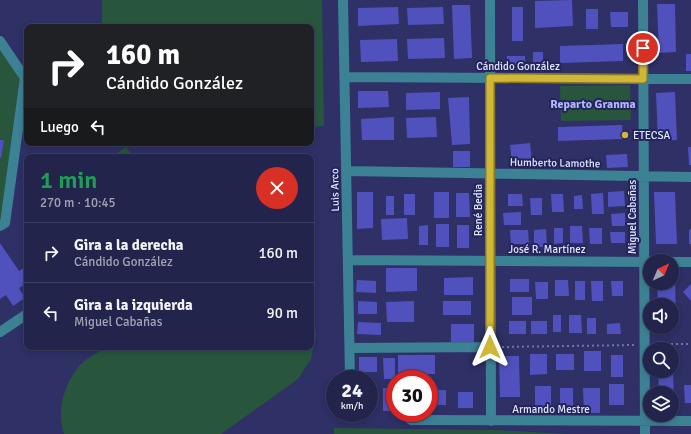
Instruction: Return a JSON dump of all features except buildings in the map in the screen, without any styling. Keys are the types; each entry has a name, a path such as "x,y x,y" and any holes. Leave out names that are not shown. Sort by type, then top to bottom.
{"street":[{"name":"Luis Arco","path":"343,0 350,370"},
{"name":"René Bedia","path":"490,0 491,420"},
{"name":"Miguel Cabañas","path":"643,0 644,176 647,254"},
{"path":"0,41 24,77"},
{"name":"Cándido González","path":"345,77 691,79"},
{"path":"0,226 5,222 24,85"},
{"name":"Humberto Lamothe","path":"346,171 691,177"},
{"name":"José R. Martínez","path":"348,260 643,262"},
{"path":"679,262 691,262"},
{"name":"Miguel Cabañas","path":"645,342 646,290"},
{"path":"0,332 24,316"},
{"path":"350,348 490,347"},
{"name":"Armando Mestre","path":"438,420 643,421"},
{"name":"Armando Mestre","path":"679,421 691,421"},
{"name":"Miguel Cabañas","path":"645,422 645,434"}],"path":[{"path":"490,347 643,344"},
{"path":"679,344 691,344"}],"green space":[{"path":"102,0 322,0 324,126 314,127 314,24 102,24"},
{"path":"0,41 24,77 24,84 0,226"},
{"path":"630,85 631,120 561,121 560,86"},
{"path":"126,147 131,154 116,154"},
{"path":"314,320 316,336 314,345"},
{"path":"101,350 313,350 311,359 298,379 221,434 64,434 61,408 65,390 78,367"},
{"path":"334,428 494,430 569,434 334,434"}],"place":[{"name":"ETECSA","path":"625,135"}],"district":[{"name":"Reparto Granma","path":"593,104"}],"route":[{"path":"490,347 490,78 643,79 643,48"}]}
